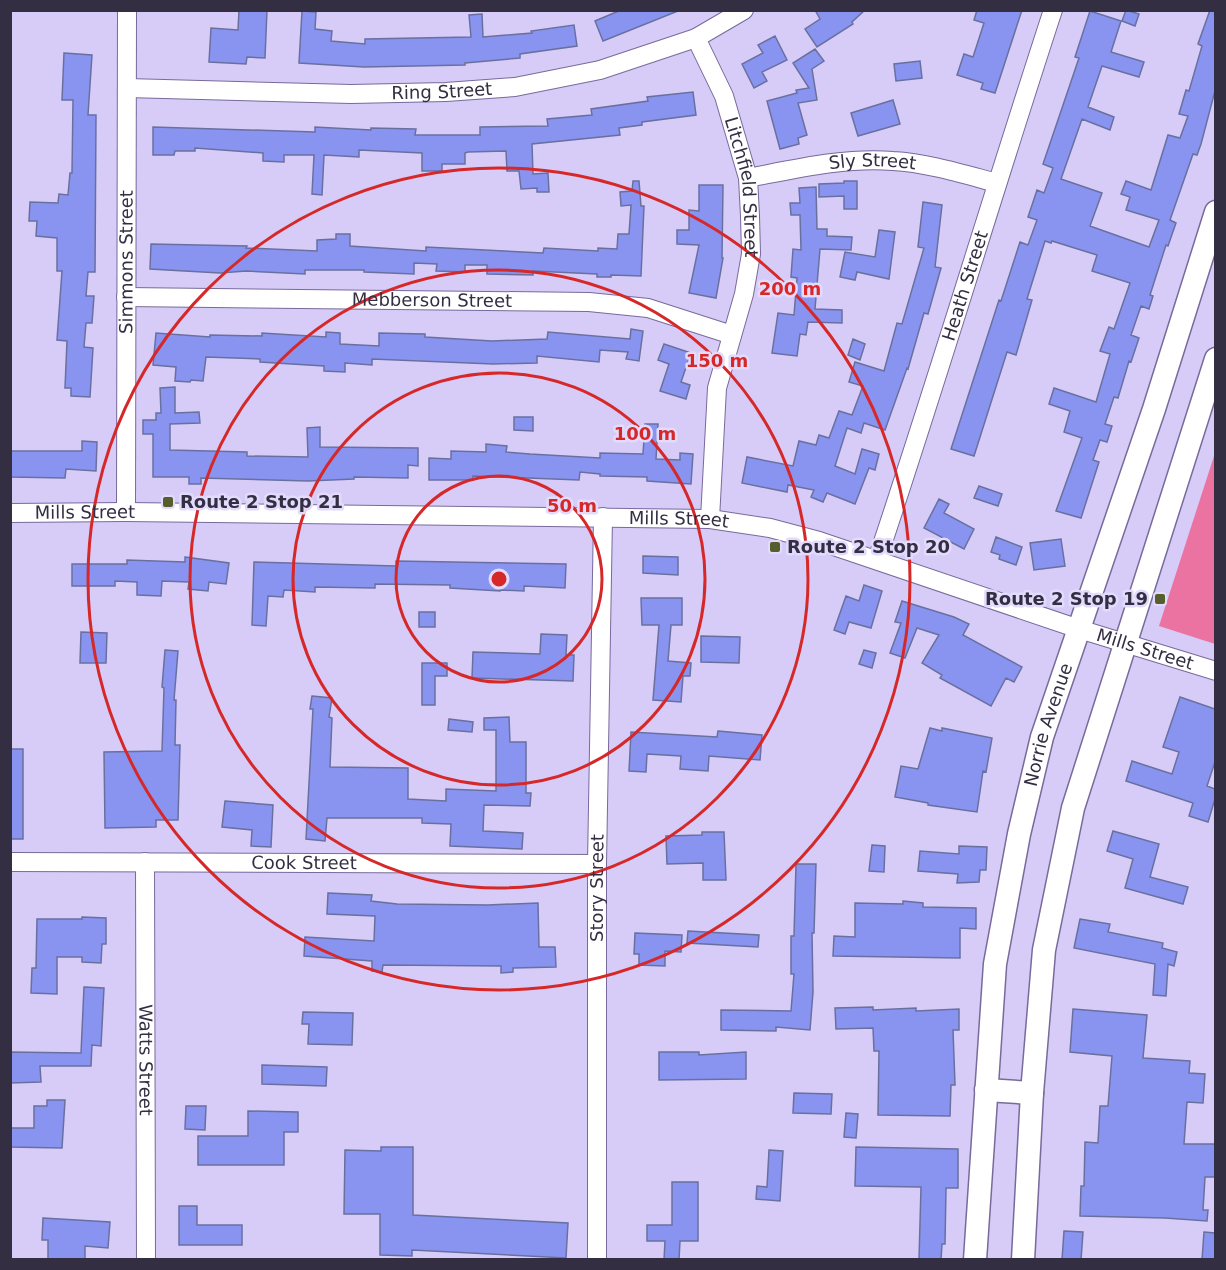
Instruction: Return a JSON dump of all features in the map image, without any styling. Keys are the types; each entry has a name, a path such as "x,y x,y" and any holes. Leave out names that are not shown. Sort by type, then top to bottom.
{"main road":[{"name":"Norrie Avenue","path":"975,1260 995,964 1018,834 1042,737 1154,409 1215,212"},
{"path":"1023,1260 1032,1093 1044,950 1073,808 1215,359"},
{"path":"987,1090 1032,1093"}],"street":[{"name":"Simmons Street","path":"126,512 127,10"},
{"name":"Ring Street","path":"127,88 351,94 446,92 515,87 600,70 696,38 744,10"},
{"name":"Heath Street","path":"877,560 1053,10"},
{"name":"Litchfield Street","path":"696,38 724,96 748,178 751,254 744,294 717,388 710,519"},
{"name":"Sly Street","path":"748,178 852,161 893,160 997,183"},
{"name":"Mebberson Street","path":"126,297 589,302 648,308 732,335"},
{"name":"Mills Street","path":"10,513 126,512 710,519 770,528 877,560 1079,629 1215,671"},
{"name":"Story Street","path":"597,1260 597,864 603,517"},
{"name":"Cook Street","path":"10,862 597,864"},
{"name":"Watts Street","path":"145,862 146,1260"}],"shaded area":[{"path":"1215,453 1215,644 1159,626"}],"building":[{"path":"239,10 267,10 265,58 247,57 246,64 209,62 211,28 238,30"},
{"path":"621,10 678,11 603,41 595,21"},
{"path":"815,10 865,10 852,22 853,24 817,47 805,29 820,19"},
{"path":"977,10 1022,10 995,93 981,89 983,83 957,75 964,54 973,57 984,23 974,20"},
{"path":"1126,10 1139,14 1135,26 1122,21"},
{"path":"1210,10 1215,10 1215,91 1201,144 1197,155 1193,154 1170,220 1176,223 1168,246 1166,245 1150,295 1153,296 1149,309 1141,306 1131,335 1139,338 1131,362 1129,361 1118,398 1114,397 1105,424 1112,426 1107,442 1100,440 1093,460 1099,462 1081,518 1056,511 1082,438 1064,432 1070,411 1049,404 1054,388 1096,402 1110,354 1100,351 1109,327 1114,329 1130,283 1092,271 1097,255 1052,241 1051,243 1045,241 1027,299 1032,300 1016,355 1007,352 974,456 951,449 1020,242 1028,245 1037,220 1028,217 1037,190 1044,193 1053,168 1043,164 1079,58 1075,57 1090,11 1121,21 1111,52 1144,62 1139,77 1102,66 1088,107 1114,117 1110,130 1082,119 1061,179 1102,193 1090,226 1149,247 1159,220 1126,210 1130,197 1121,194 1126,181 1151,190 1168,135 1180,138 1188,116 1179,114 1186,90 1189,91 1202,46 1198,44"},
{"path":"302,11 316,12 315,29 332,31 331,41 365,44 365,39 471,37 469,15 482,14 483,37 532,33 531,31 574,25 577,46 520,54 520,58 465,63 465,65 364,67 299,63"},
{"path":"775,36 787,60 762,72 767,81 754,88 742,64 763,53 758,45"},
{"path":"815,49 824,61 812,69 817,100 798,103 807,135 798,138 799,144 780,149 767,101 797,93 796,90 809,88 793,63"},
{"path":"64,53 92,55 88,115 96,115 95,272 88,272 86,296 94,296 92,323 86,323 84,347 93,348 90,397 71,396 71,388 65,388 67,341 57,340 62,271 57,271 57,238 36,236 37,221 29,221 30,202 58,203 59,194 68,195 70,173 72,173 73,100 62,100"},
{"path":"920,61 922,78 896,81 894,64"},
{"path":"693,92 696,115 642,122 642,125 619,128 620,135 532,144 533,174 548,173 549,192 537,192 537,188 521,189 519,171 507,171 506,151 468,152 465,153 465,164 442,164 442,171 422,171 422,153 359,150 359,157 324,155 322,195 312,194 314,155 284,155 284,162 263,161 263,153 195,148 195,151 175,151 174,155 153,155 153,127 315,132 315,127 371,130 371,128 416,129 415,135 480,135 480,127 548,126 547,119 592,115 591,109 648,101 647,97"},
{"path":"893,100 900,124 858,136 851,113"},
{"path":"633,181 639,181 641,206 644,206 641,276 597,277 597,274 533,271 533,275 487,274 487,265 465,265 465,272 436,271 437,264 414,263 414,274 364,272 364,270 305,270 305,274 150,269 151,244 247,246 246,248 317,251 317,240 336,239 336,234 350,234 350,246 426,251 426,247 543,253 544,248 598,251 598,248 617,249 618,234 629,234 631,205 621,206 620,192 632,191"},
{"path":"844,181 857,181 857,209 844,209 844,196 819,197 819,184 844,183"},
{"path":"699,185 723,185 723,258 716,298 689,293 699,245 677,244 677,230 689,230 689,210 699,211"},
{"path":"816,187 817,229 827,229 827,236 852,237 851,250 820,249 815,309 842,310 842,323 808,322 806,335 800,334 797,356 772,353 778,313 794,315 797,278 791,277 793,249 801,250 800,215 791,215 790,203 800,203 799,188"},
{"path":"923,202 942,205 935,267 941,268 928,314 924,313 908,369 885,430 864,423 861,433 847,428 835,466 855,474 862,449 879,454 875,470 869,468 855,504 827,493 823,502 811,497 814,490 788,485 787,492 742,483 747,457 793,466 799,441 816,445 819,435 829,438 839,411 852,415 863,386 849,382 855,362 884,371 897,323 902,324 924,248 918,247"},
{"path":"879,230 895,232 889,279 857,272 855,280 840,277 845,252 875,257"},
{"path":"631,329 643,331 639,361 626,359 628,352 600,350 599,362 537,356 537,363 493,364 372,359 372,365 345,363 345,372 324,371 324,366 260,362 260,359 206,357 203,381 191,380 190,382 175,381 176,367 153,365 156,333 210,337 210,335 262,336 262,333 326,337 326,332 340,333 340,344 379,346 379,333 425,334 425,337 492,341 547,339 548,332 630,339"},
{"path":"853,339 865,344 860,360 848,355"},
{"path":"664,344 691,353 681,382 690,385 686,399 660,391 669,364 658,360"},
{"path":"175,387 175,413 199,412 200,423 170,424 170,450 247,452 247,456 308,457 307,428 320,427 320,447 418,448 418,466 408,465 408,478 354,477 354,479 308,481 201,478 201,484 189,484 189,477 153,477 153,434 143,434 143,420 156,420 156,413 161,413 160,388"},
{"path":"514,417 533,417 533,431 514,430"},
{"path":"645,424 658,424 656,459 680,460 680,453 693,454 691,484 647,481 647,477 600,476 600,474 580,472 579,480 473,476 473,480 429,480 429,458 451,459 451,451 486,452 486,444 507,446 506,452 530,454 600,458 600,453 643,454"},
{"path":"82,441 97,442 96,471 66,469 65,478 10,477 10,451 82,451"},
{"path":"979,486 1002,494 998,506 974,498"},
{"path":"939,499 949,504 944,513 974,529 964,549 924,528"},
{"path":"996,537 1022,547 1016,565 999,559 1000,555 991,552"},
{"path":"1061,539 1065,566 1034,570 1030,543"},
{"path":"643,556 678,557 678,575 643,573"},
{"path":"185,557 229,563 226,584 209,582 208,591 188,589 189,582 162,581 161,596 137,595 137,582 115,581 115,586 72,586 72,564 127,564 127,560 185,562"},
{"path":"396,561 566,564 565,588 524,586 524,591 500,591 450,588 450,585 375,584 375,588 315,587 315,592 284,590 283,597 268,596 266,626 252,625 254,562 396,566"},
{"path":"864,585 882,591 871,628 849,622 845,634 834,630 846,596 859,601"},
{"path":"641,598 682,598 682,625 671,625 668,661 691,663 690,676 683,676 681,702 653,700 659,625 642,625"},
{"path":"902,601 969,624 963,635 1022,667 1014,682 1006,678 991,706 940,678 942,675 922,663 939,635 917,628 905,658 890,653 901,623 895,622"},
{"path":"419,612 435,612 435,627 419,627"},
{"path":"81,632 107,633 106,663 80,663"},
{"path":"541,634 567,635 566,655 574,655 573,681 472,678 473,652 540,654"},
{"path":"701,636 740,637 739,663 701,662"},
{"path":"165,650 178,651 174,700 176,700 175,745 180,745 178,820 156,820 156,827 105,828 104,752 162,751 164,688 162,687"},
{"path":"864,650 876,653 872,668 859,664"},
{"path":"422,663 447,663 447,676 435,676 435,705 422,705"},
{"path":"312,696 332,698 329,717 332,718 330,767 408,768 408,799 446,801 446,789 496,791 496,730 484,730 484,718 509,717 510,742 526,742 526,793 531,793 530,806 484,805 483,831 523,833 522,849 450,846 451,824 422,823 422,818 327,818 325,841 306,839"},
{"path":"1180,697 1215,709 1215,762 1207,786 1215,789 1215,799 1208,822 1189,816 1193,803 1126,781 1132,761 1172,774 1179,752 1163,747"},
{"path":"449,719 473,722 472,732 448,730"},
{"path":"930,728 942,731 942,728 992,738 986,772 983,771 977,812 928,805 928,803 895,797 901,766 918,769"},
{"path":"718,731 762,735 760,760 709,756 708,771 680,769 681,756 647,754 646,772 629,771 631,732 717,737"},
{"path":"10,749 23,749 23,839 10,839"},
{"path":"225,801 273,805 271,847 251,846 252,830 222,827"},
{"path":"1113,831 1159,844 1150,877 1188,887 1183,904 1125,888 1133,859 1107,851"},
{"path":"702,832 724,832 726,880 703,880 703,863 667,864 666,836 702,835"},
{"path":"872,845 885,846 884,872 869,871"},
{"path":"959,846 987,847 986,870 980,870 979,882 957,883 958,874 918,871 920,851 959,854"},
{"path":"796,864 816,864 810,1030 776,1027 776,1031 721,1030 721,1010 791,1011 794,974 791,974 791,936 794,936"},
{"path":"328,893 372,895 371,901 397,904 538,903 539,947 555,947 556,967 513,968 513,972 501,973 501,966 383,965 382,972 372,971 372,961 304,956 305,937 374,941 375,916 327,914"},
{"path":"903,901 923,903 923,907 976,908 976,929 960,928 960,958 833,956 834,936 855,937 855,903 903,904"},
{"path":"82,917 106,918 106,944 102,944 101,963 82,962 82,957 57,957 57,994 31,993 32,968 36,968 37,919 82,919"},
{"path":"1080,919 1110,924 1108,932 1163,943 1162,948 1177,952 1174,966 1168,964 1166,996 1153,995 1155,964 1074,948"},
{"path":"688,931 759,935 758,947 687,943"},
{"path":"635,933 682,935 681,952 665,951 665,966 639,965 639,954 634,954"},
{"path":"84,987 104,988 101,1046 92,1045 91,1066 40,1066 41,1082 10,1083 10,1052 81,1053"},
{"path":"873,1007 873,1010 916,1008 916,1011 959,1009 959,1030 953,1030 955,1085 951,1085 950,1116 878,1115 879,1051 874,1051 873,1028 836,1029 835,1008"},
{"path":"1073,1009 1147,1015 1143,1058 1190,1061 1189,1073 1205,1074 1203,1103 1187,1102 1184,1144 1215,1144 1215,1177 1205,1177 1203,1210 1208,1210 1207,1221 1080,1216 1081,1186 1084,1186 1085,1142 1098,1143 1100,1106 1108,1106 1112,1056 1070,1052"},
{"path":"303,1012 353,1013 352,1045 308,1044 309,1024 302,1024"},
{"path":"659,1052 699,1052 699,1055 746,1052 746,1079 659,1080"},
{"path":"262,1065 327,1067 326,1086 262,1084"},
{"path":"794,1093 832,1094 831,1114 793,1113"},
{"path":"47,1100 65,1100 62,1148 10,1147 10,1128 34,1128 34,1106 47,1106"},
{"path":"186,1106 206,1106 205,1130 185,1129"},
{"path":"248,1111 298,1112 298,1132 284,1132 284,1165 198,1165 198,1136 248,1136"},
{"path":"846,1113 858,1114 856,1138 844,1137"},
{"path":"381,1147 413,1147 413,1215 568,1223 566,1258 412,1250 412,1256 380,1255 380,1214 344,1214 345,1150 381,1151"},
{"path":"856,1147 958,1149 958,1188 946,1188 945,1244 942,1244 941,1260 919,1260 921,1187 855,1186"},
{"path":"769,1150 783,1151 780,1201 756,1199 757,1186 767,1187"},
{"path":"672,1182 698,1182 698,1241 680,1241 679,1260 664,1260 665,1241 647,1241 647,1225 672,1225"},
{"path":"179,1206 197,1206 197,1225 242,1225 242,1245 179,1245"},
{"path":"43,1218 110,1222 108,1248 85,1246 85,1260 48,1260 48,1240 42,1240"},
{"path":"1064,1231 1083,1232 1081,1260 1062,1260"},
{"path":"1204,1232 1215,1233 1215,1260 1202,1260"}],"place":[{"name":"Route 2 Stop 21","path":"168,502"},
{"name":"Route 2 Stop 20","path":"775,547"},
{"name":"Route 2 Stop 19","path":"1160,599"}]}
